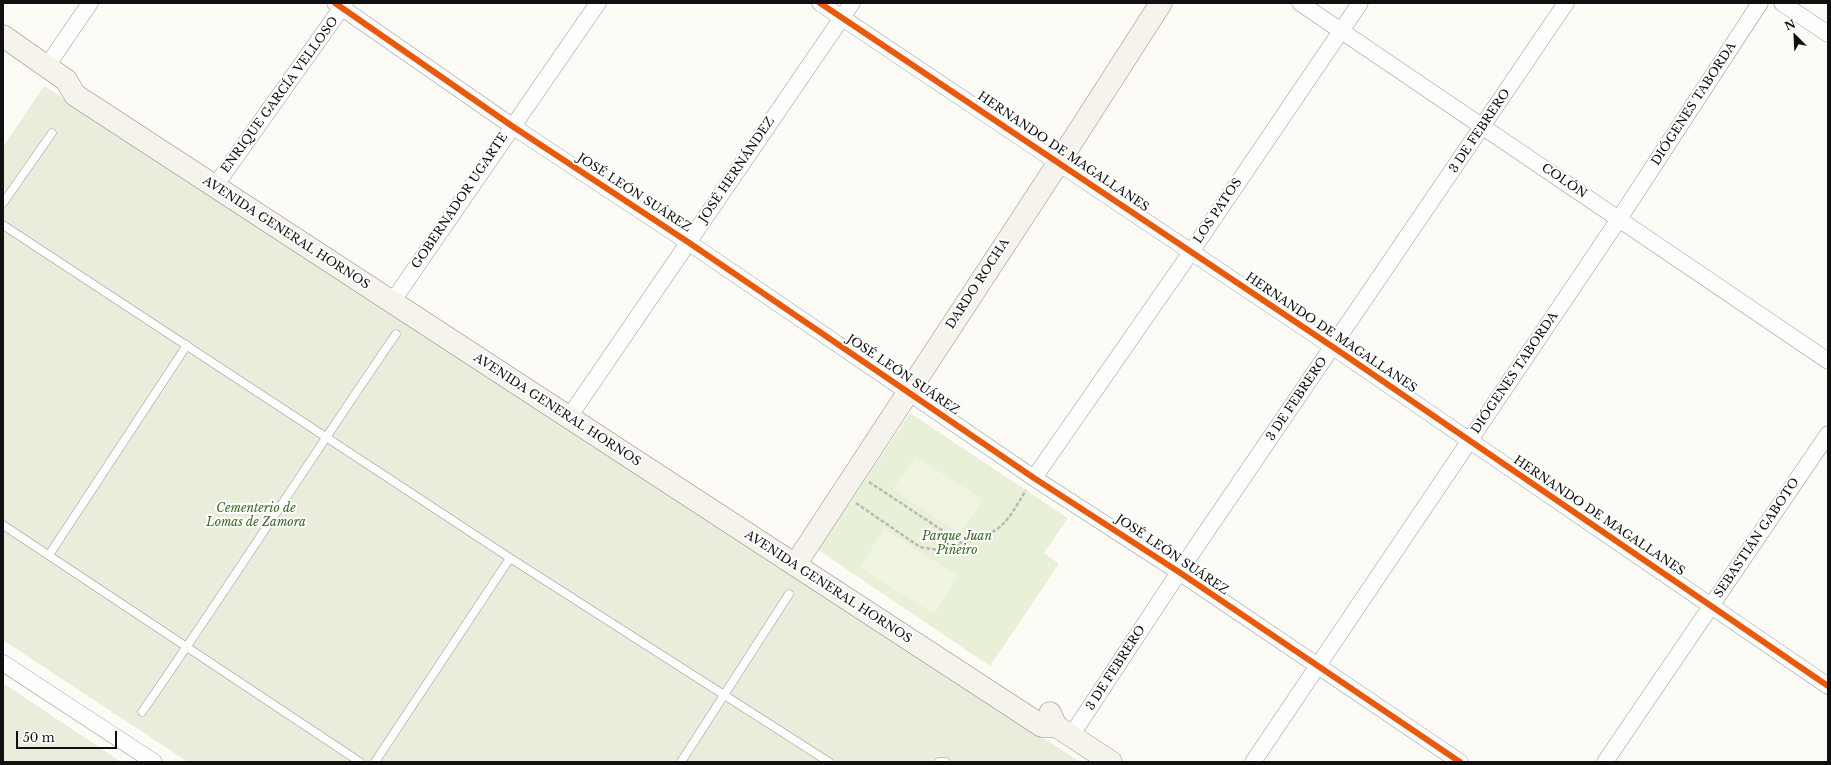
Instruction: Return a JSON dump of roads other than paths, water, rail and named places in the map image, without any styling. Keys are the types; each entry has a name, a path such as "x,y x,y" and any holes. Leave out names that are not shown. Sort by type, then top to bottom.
{"main road":[{"name":"DARDO ROCHA","path":"798,559 1059,162 1161,3"},
{"name":"AVENIDA GENERAL HORNOS","path":"3,36 66,80 82,83 218,181 798,559 1051,714 1064,731 1111,762"}],"street":[{"path":"47,66 90,3"},
{"name":"GOBERNADOR UGARTE","path":"395,297 598,3"},
{"name":"HERNANDO DE MAGALLANES","path":"820,3 1333,347 1828,686"},
{"name":"JOSÉ HERNÁNDEZ","path":"572,412 852,3"},
{"name":"COLÓN","path":"1300,3 1828,361"},
{"name":"LOS PATOS","path":"1034,478 1191,252 1360,3"},
{"name":"3 DE FEBRERO","path":"1064,731 1179,572 1566,3"},
{"name":"DIÓGENES TABORDA","path":"1253,762 1316,666 1470,441 1619,218 1760,3"},
{"path":"1782,3 1828,34"},
{"name":"JOSÉ LEÓN SUÁREZ","path":"341,5 512,126 688,242 1034,478 1179,572 1460,762"},
{"name":"ENRIQUE GARCÍA VELLOSO","path":"218,181 341,5"},
{"name":"SEBASTIÁN GABOTO","path":"1604,762 1828,434"},
{"path":"3,663 154,762"}],"lane":[{"path":"3,203 52,133"},
{"path":"3,225 510,558 829,762"},
{"path":"142,712 188,646 325,436 396,334"},
{"path":"49,555 187,345"},
{"path":"3,525 188,646 360,762"},
{"path":"374,762 510,558"},
{"path":"680,762 789,594"},
{"path":"939,762 946,762"}],"park label":[{"name":"Cementerio de Lomas de Zamora","path":"256,516"},
{"name":"Parque Juan Piñeiro","path":"957,544"}]}
